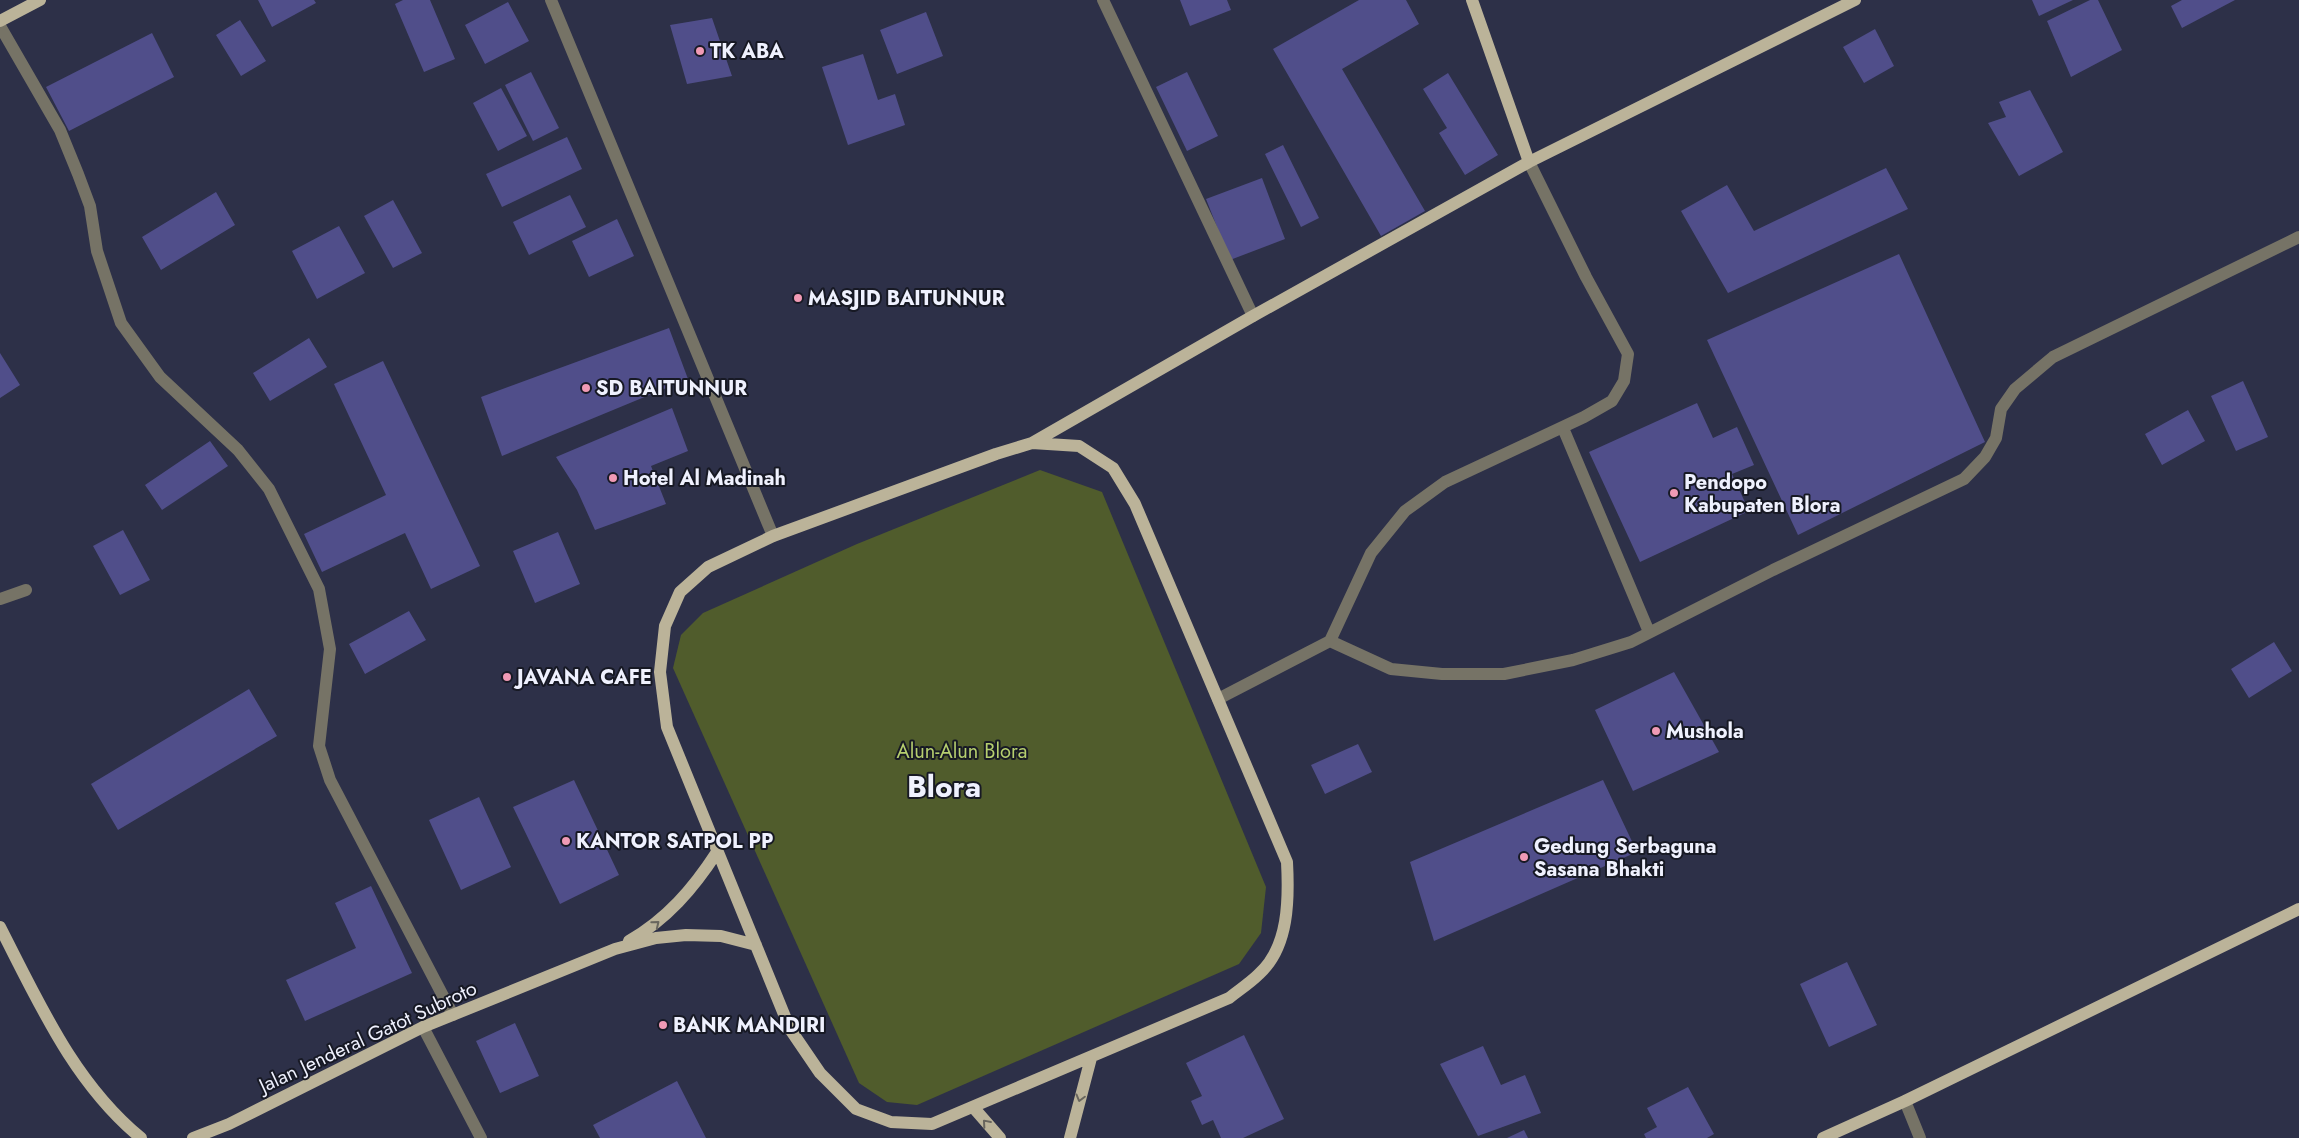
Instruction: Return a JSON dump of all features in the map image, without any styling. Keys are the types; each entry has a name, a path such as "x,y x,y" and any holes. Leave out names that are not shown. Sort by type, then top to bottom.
{"main road":[{"path":"0,21 40,0"},
{"path":"1472,0 1529,162"},
{"path":"1032,443 1079,446 1113,468 1136,504 1287,862 1289,902 1280,944 1261,973 1228,998 1091,1058 932,1124 891,1122 856,1110 820,1073 790,1029 667,727 660,672 665,626 680,592 708,567 773,536 996,454 1032,443 1253,316 1529,162 1855,0"},
{"path":"615,949 653,927 674,909 698,882 718,852"},
{"path":"1823,1138 1905,1101 2299,909"},
{"path":"0,927 56,1034 87,1083 116,1117 141,1138"},
{"path":"615,949 656,938 686,935 721,936 756,945"},
{"name":"Jalan Jenderal Gatot Subroto","path":"193,1138 229,1124 423,1027 615,949"},
{"path":"1070,1138 1091,1058"},
{"path":"972,1107 1000,1138"}],"street":[{"path":"551,0 773,536"},
{"path":"1104,0 1253,316"},
{"path":"0,26 60,130 78,174 90,206 97,251 121,323 160,377 238,450 270,489 319,589 330,649 319,746 330,780 453,1014"},
{"path":"1218,699 1330,641 1371,553 1405,511 1445,482 1563,428 1612,401 1624,381 1628,354 1586,277 1529,162"},
{"path":"1330,641 1391,669 1442,674 1504,674 1573,660 1632,642 1964,479 1986,457 1996,438 2001,409 2016,389 2053,357 2299,237"},
{"path":"1563,428 1649,632"},
{"path":"0,599 26,590"},
{"path":"423,1027 481,1138"},
{"path":"1905,1101 1920,1138"}],"green space":[{"name":"Alun-Alun Blora","path":"1040,470 1102,492 1266,887 1261,933 1239,964 917,1105 887,1102 859,1083 673,668 681,635 703,613 857,544"}],"building":[{"path":"258,0 314,0 316,3 272,27"},
{"path":"403,0 430,0 455,59 424,72 395,4"},
{"path":"1180,0 1227,0 1231,10 1190,26"},
{"path":"1359,0 1406,0 1419,24 1342,69 1425,211 1381,236 1273,49"},
{"path":"2032,0 2073,0 2039,16"},
{"path":"2090,0 2098,0 2122,50 2071,77 2047,21"},
{"path":"2182,0 2235,0 2182,28 2171,6"},
{"path":"508,2 529,41 485,64 465,25"},
{"path":"926,12 943,56 897,74 880,30"},
{"name":"TK ABA","path":"712,18 732,76 687,84 670,25"},
{"path":"240,20 266,61 241,76 216,35"},
{"path":"1875,29 1894,66 1864,83 1843,47"},
{"path":"152,33 174,77 69,131 46,87"},
{"path":"863,54 878,100 895,94 905,125 848,145 822,67"},
{"path":"531,72 559,128 533,141 505,85"},
{"path":"1187,72 1218,136 1187,151 1156,87"},
{"path":"1448,73 1498,155 1465,175 1439,133 1447,128 1423,89"},
{"path":"501,88 527,136 498,151 473,103"},
{"path":"2030,90 2063,152 2019,176 1988,123 2006,117 1999,102"},
{"path":"567,137 582,169 502,207 486,174"},
{"path":"1283,145 1319,218 1301,227 1265,154"},
{"path":"1886,168 1908,209 1728,293 1681,211 1727,185 1754,231"},
{"path":"1262,178 1285,239 1230,260 1206,199"},
{"path":"216,192 235,225 161,270 142,237"},
{"path":"570,195 586,227 529,255 513,222"},
{"path":"393,200 422,253 393,268 364,216"},
{"path":"617,219 634,256 589,277 572,241"},
{"path":"339,226 365,273 317,299 292,251"},
{"path":"1899,254 1985,442 1798,535 1707,340"},
{"name":"SD BAITUNNUR","path":"669,328 688,379 502,456 481,397"},
{"path":"309,338 327,367 270,401 253,373"},
{"path":"0,353 20,385 0,398"},
{"path":"383,361 480,566 431,589 405,533 322,572 304,534 386,495 334,384"},
{"path":"2243,381 2268,437 2236,451 2211,396"},
{"name":"Pendopo Kabupaten Blora","path":"1697,403 1713,438 1737,427 1754,465 1732,474 1749,511 1640,562 1589,452"},
{"name":"Hotel Al Madinah","path":"672,408 688,451 651,466 666,504 595,530 577,490 556,457"},
{"path":"2188,410 2205,441 2162,465 2145,434"},
{"path":"210,441 228,466 162,510 145,485"},
{"path":"123,530 150,580 120,595 93,546"},
{"path":"558,532 580,584 535,603 513,551"},
{"path":"409,611 426,640 365,674 349,644"},
{"path":"2274,642 2292,671 2249,698 2231,669"},
{"name":"Mushola","path":"1674,672 1719,752 1633,791 1595,710"},
{"path":"249,689 277,736 118,830 91,784"},
{"path":"1358,744 1372,772 1325,794 1311,765"},
{"name":"KANTOR SATPOL PP","path":"574,780 619,875 560,904 513,807"},
{"name":"Gedung Serbaguna Sasana Bhakti","path":"1603,780 1637,852 1434,941 1410,862"},
{"path":"479,797 511,867 461,890 429,820"},
{"path":"371,886 412,973 305,1021 286,980 356,948 335,903"},
{"path":"1847,962 1877,1025 1829,1047 1800,984"},
{"path":"515,1023 539,1076 500,1093 476,1041"},
{"path":"1244,1035 1284,1119 1243,1138 1221,1138 1213,1120 1202,1125 1191,1101 1202,1096 1186,1063"},
{"path":"1483,1046 1501,1085 1525,1075 1541,1113 1478,1136 1440,1064"},
{"path":"677,1081 706,1138 600,1138 593,1125"},
{"path":"1688,1087 1714,1134 1707,1138 1646,1138 1644,1134 1657,1127 1647,1108"},
{"path":"1524,1130 1528,1138 1507,1138"}],"place":[{"name":"TK ABA","path":"700,51"},
{"name":"MASJID BAITUNNUR","path":"798,298"},
{"name":"SD BAITUNNUR","path":"586,388"},
{"name":"Hotel Al Madinah","path":"613,478"},
{"name":"Pendopo Kabupaten Blora","path":"1674,493"},
{"name":"JAVANA CAFE","path":"507,677"},
{"name":"Mushola","path":"1656,731"},
{"name":"KANTOR SATPOL PP","path":"566,841"},
{"name":"Gedung Serbaguna Sasana Bhakti","path":"1524,857"},
{"name":"BANK MANDIRI","path":"663,1025"}],"district":[{"name":"Blora","path":"944,786"}]}
